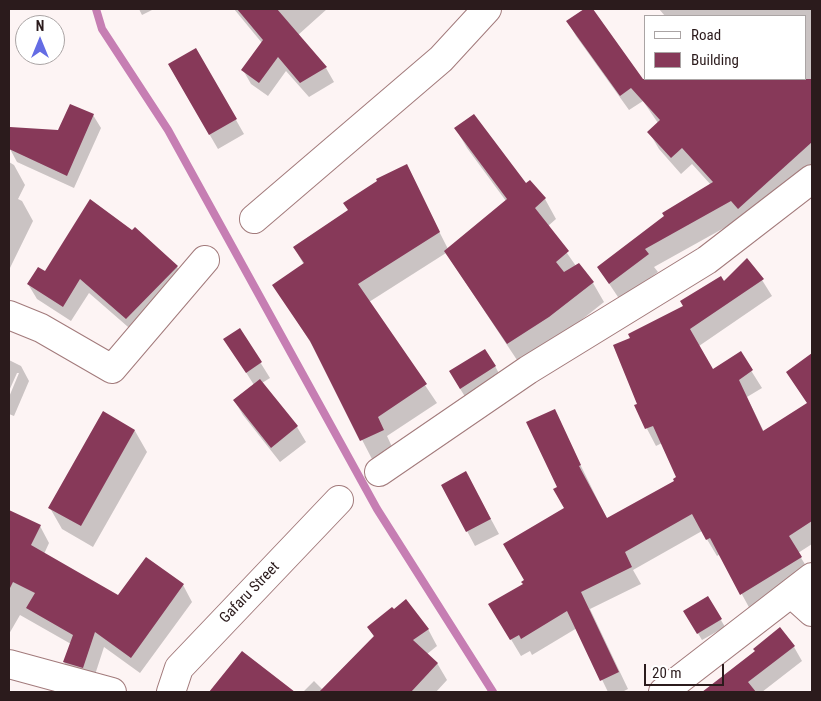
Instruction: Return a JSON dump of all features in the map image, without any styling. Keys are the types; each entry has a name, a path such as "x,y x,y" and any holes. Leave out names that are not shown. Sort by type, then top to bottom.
{"street":[{"path":"254,219 441,59 487,9"},
{"path":"379,472 528,370 707,260 812,180"},
{"path":"9,315 41,328 112,369 205,260"},
{"name":"Gafaru Street","path":"170,692 178,668 339,500"},
{"path":"663,692 802,585 812,612"},
{"path":"9,664 112,692"}],"building":[{"path":"237,9 277,9 327,67 300,83 278,57 259,83 241,70 263,40"},
{"path":"584,9 593,9 644,80 812,79 812,142 738,209 731,201 645,249 649,254 609,284 597,267 664,216 662,213 713,182 682,148 671,158 647,132 660,120 631,88 620,96 566,21"},
{"path":"196,48 237,119 209,135 168,64"},
{"path":"70,104 94,114 67,176 9,149 10,127 58,130"},
{"path":"474,114 526,183 530,180 546,198 535,208 569,251 556,262 564,272 579,263 594,282 549,317 507,344 444,251 507,199 454,128"},
{"path":"407,164 440,232 358,284 427,384 378,417 384,430 360,441 310,341 272,285 304,263 293,247 348,210 343,203 377,181 376,179"},
{"path":"90,199 132,230 135,227 178,266 126,319 80,279 63,307 27,284 38,267 45,271"},
{"path":"747,258 764,279 690,329 713,369 741,351 753,370 739,380 763,431 807,403 786,372 812,353 812,521 789,536 802,557 740,595 710,538 706,540 692,514 625,552 632,567 581,592 619,672 600,681 567,611 521,639 519,635 510,640 488,604 523,584 521,582 524,580 503,544 564,508 553,489 557,487 526,422 555,409 581,465 579,466 607,518 674,481 673,479 676,477 653,426 645,429 634,405 637,404 613,345 630,338 628,334 683,306 680,301 721,276 724,281"},
{"path":"240,328 262,362 246,373 223,339"},
{"path":"485,349 496,366 460,389 449,371"},
{"path":"260,379 298,426 271,448 233,400"},
{"path":"103,411 135,430 81,526 48,508"},
{"path":"466,471 491,519 466,532 441,485"},
{"path":"9,510 41,525 31,545 118,595 146,557 184,584 131,658 95,632 83,668 63,662 73,635 26,608 35,593 13,582 9,590"},
{"path":"708,596 722,619 697,634 683,611"},
{"path":"406,599 429,629 413,640 438,663 411,692 319,692 374,636 367,627 392,607 394,609"},
{"path":"780,627 795,646 748,682 756,692 702,692 755,651 753,649"},
{"path":"242,651 295,692 209,692"}],"waterway":[{"path":"96,9 102,29 168,130 377,509 493,692"}]}
